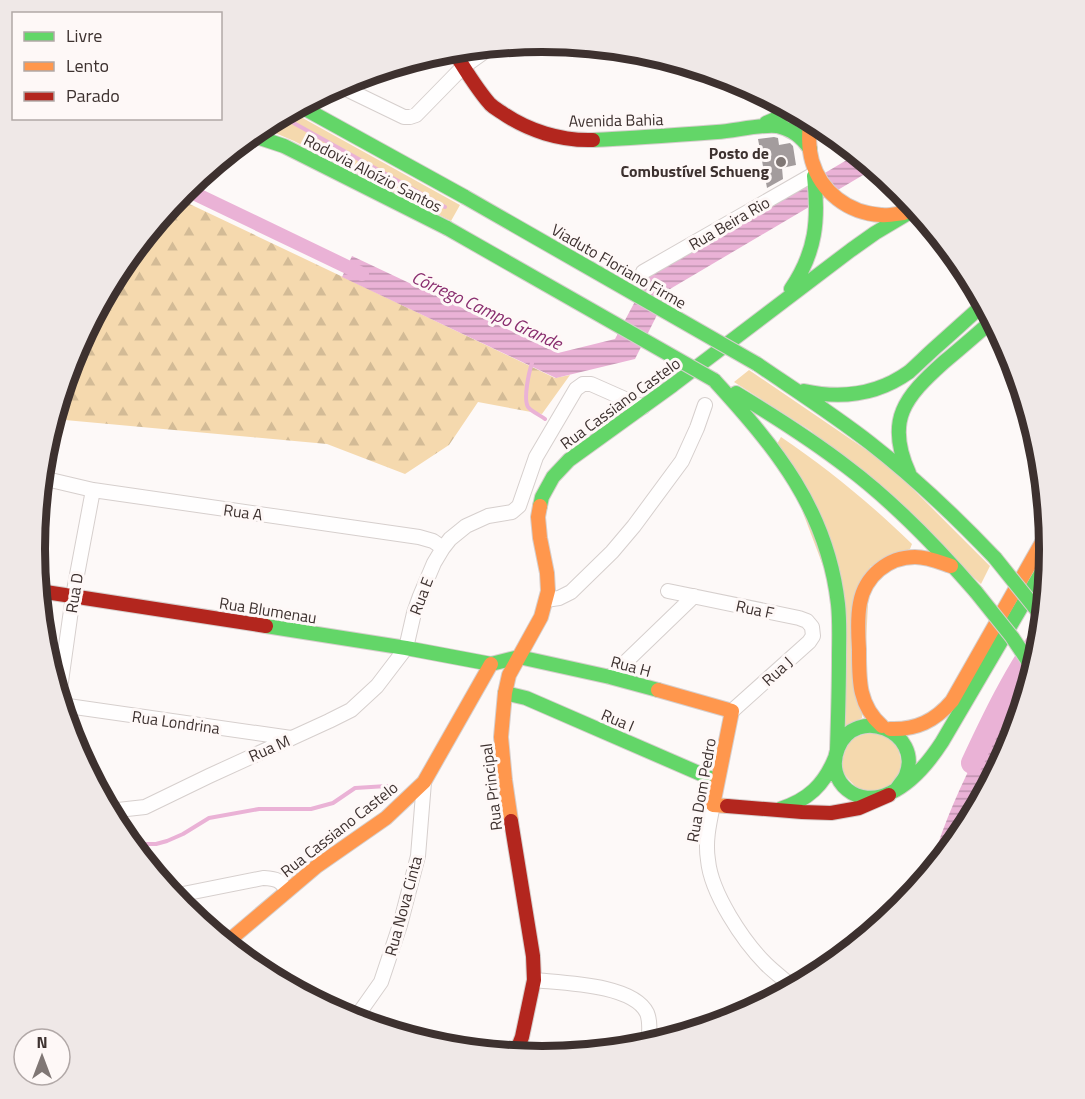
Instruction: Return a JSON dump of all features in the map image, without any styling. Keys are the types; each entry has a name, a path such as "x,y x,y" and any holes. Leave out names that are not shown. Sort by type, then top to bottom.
{"main road":[{"name":"Avenida Bahia","path":"459,60 490,105 514,121 560,138 601,140 718,132 773,121 785,115"},
{"name":"Rodovia Aloízio Santos","path":"309,111 465,197"},
{"name":"Avenida Bahia","path":"743,128 783,127 796,134 810,149"},
{"name":"Rua Cassiano Castelo","path":"780,303 801,275 811,253 816,231 817,202 809,130"},
{"name":"Rodovia Aloízio Santos","path":"263,138 284,146 447,228 721,386"},
{"path":"815,175 831,195 849,208 870,215 892,216 907,211"},
{"name":"Viaduto Floriano Firme","path":"465,197 778,378"},
{"name":"Rua Cassiano Castelo","path":"546,600 547,573 538,517 542,497 547,487 568,460 643,407 851,249 909,213"},
{"path":"778,378 803,390 830,396 858,395 882,388 911,370 978,310"},
{"path":"915,481 904,464 899,445 899,425 905,405 923,381 987,325"},
{"path":"778,378 841,421 915,481 995,558 1036,610"},
{"path":"721,386 791,427 851,470 913,524 976,592 1027,660"},
{"path":"721,386 765,436 790,471 813,511 827,550 836,586 839,624 835,765 840,781 851,792 873,799 892,792 901,784 908,770 908,754 902,740 870,714 861,690 858,612 864,588 880,568 903,557 930,558 958,572"},
{"path":"771,810 790,806 808,797 822,784 832,767 840,742 851,731 866,725 900,730 921,726 946,709 1040,545"},
{"path":"713,805 810,814 845,812 866,807 892,792 921,770 938,749 1039,577"},
{"name":"Rua Blumenau","path":"47,592 406,648 491,664"},
{"name":"Rua Principal","path":"518,1046 534,980 501,737 509,675 541,617 546,600"},
{"path":"491,664 519,657"},
{"name":"Rua H","path":"519,657 610,677 732,711"},
{"name":"Rua Cassiano Castelo","path":"232,938 317,866 386,818 424,782 491,664"},
{"name":"Rua I","path":"505,693 526,698 717,781"},
{"name":"Rua Dom Pedro","path":"713,805 732,711"}],"street":[{"path":"350,91 404,117 410,117 416,115 463,67 478,56"},
{"name":"Rua Beira Rio","path":"643,272 815,175"},
{"name":"Rua E","path":"406,648 420,596 443,548 466,526 488,516 512,512 519,506 536,457 580,386 591,384 643,407"},
{"path":"546,600 559,598 571,592 612,552 634,526 682,461 705,405"},
{"name":"Rua A","path":"50,480 93,490 419,537 433,541 443,548"},
{"name":"Rua D","path":"61,675 93,490"},
{"name":"Rua F","path":"668,591 799,618 807,621 812,627"},
{"path":"610,677 694,596"},
{"name":"Rua J","path":"732,711 809,642 813,636 812,627"},
{"name":"Rua M","path":"120,811 145,807 351,710 377,686 406,648"},
{"name":"Rua Londrina","path":"70,706 291,738"},
{"name":"Rua Nova Cinta","path":"360,1012 381,982 400,925 418,856 424,782"},
{"name":"Rua Dom Pedro","path":"713,805 707,844 708,863 718,893 746,940 766,964 787,982"},
{"path":"184,894 263,878 282,882 287,891"},
{"path":"534,980 608,989 625,994 638,1002 646,1012 650,1035"}],"green space":[{"path":"299,116 460,205 451,221 273,132"},
{"path":"186,203 555,378 570,375 542,414 478,402 449,445 405,474 327,444 62,420 71,390 96,329 129,273 168,221"},
{"path":"749,370 890,466 990,566 981,584 811,431 734,382"},
{"path":"781,437 849,487 912,544 910,549 870,567 862,718 845,727 845,624 777,444"},
{"path":"874,730 897,743 903,769 886,790 860,791 844,773 843,758 849,740"}],"shaded area":[{"path":"849,158 868,172 670,289 635,359 556,378 342,277 352,256 558,353 615,339 648,277"},
{"path":"1027,659 1014,709 989,770 956,826 935,855 968,771"}],"building":[{"path":"778,138 779,145 790,143 793,146 796,165 782,168 783,179 767,188 758,139"}],"waterway":[{"path":"290,121 445,207"},
{"name":"Córrego Campo Grande","path":"195,194 362,274"},
{"path":"532,363 527,385 527,403 530,409 545,419"},
{"path":"972,763 1013,681 1028,657"},
{"path":"142,844 167,841 209,818 259,809 311,809 333,803 355,788 387,786"}],"traffic: fast":[{"path":"309,111 465,197"},
{"path":"766,123 784,115"},
{"path":"593,140 777,126 800,137 810,149"},
{"path":"262,139 284,146 447,228"},
{"path":"791,289 806,262 814,235 816,221 814,176"},
{"path":"465,197 757,364"},
{"path":"540,506 542,497 553,477 569,460 673,385 851,250 909,213"},
{"path":"447,228 714,380"},
{"path":"804,391 845,395 871,390 897,380 909,372 978,310"},
{"path":"909,473 899,438 899,424 909,399 930,375 987,325"},
{"path":"757,364 843,422 887,456 935,498 995,558"},
{"path":"714,380 778,456 810,509 823,538 832,570 839,611 837,750"},
{"path":"736,393 807,438 882,495 915,526 976,592"},
{"path":"995,558 1036,610"},
{"path":"896,790 913,778 942,742 1039,576"},
{"path":"976,592 1027,660"},
{"path":"266,626 491,664 519,657 658,690"},
{"path":"505,693 526,698 717,781"},
{"path":"872,726 885,729 897,736 905,746 909,760 906,775 896,790 878,797 867,798 847,790 840,782 835,761 838,748 847,735 859,728 872,726"},
{"path":"780,809 799,801 814,790 826,776 835,758"}],"traffic: slow":[{"path":"809,130 809,145 816,172 829,191 838,199 869,213 884,215 904,213"},
{"path":"511,821 501,737 505,693 509,675 541,617 548,591 538,517 540,506"},
{"path":"890,729 908,728 924,723 939,714 952,701 1040,546"},
{"path":"882,726 868,709 860,681 858,620 863,593 872,577 887,564 896,560 920,557 951,566"},
{"path":"232,938 317,866 386,818 424,782 491,664"},
{"path":"658,690 732,711 713,805 727,806"}],"traffic: jam":[{"path":"459,59 490,104 511,119 545,134 569,139 593,140"},
{"path":"47,592 266,626"},
{"path":"727,806 831,813 859,808 889,795"},
{"path":"511,821 533,956 534,980 518,1046"}],"place":[{"name":"Posto de Combustível Schueng","path":"781,162"}]}
